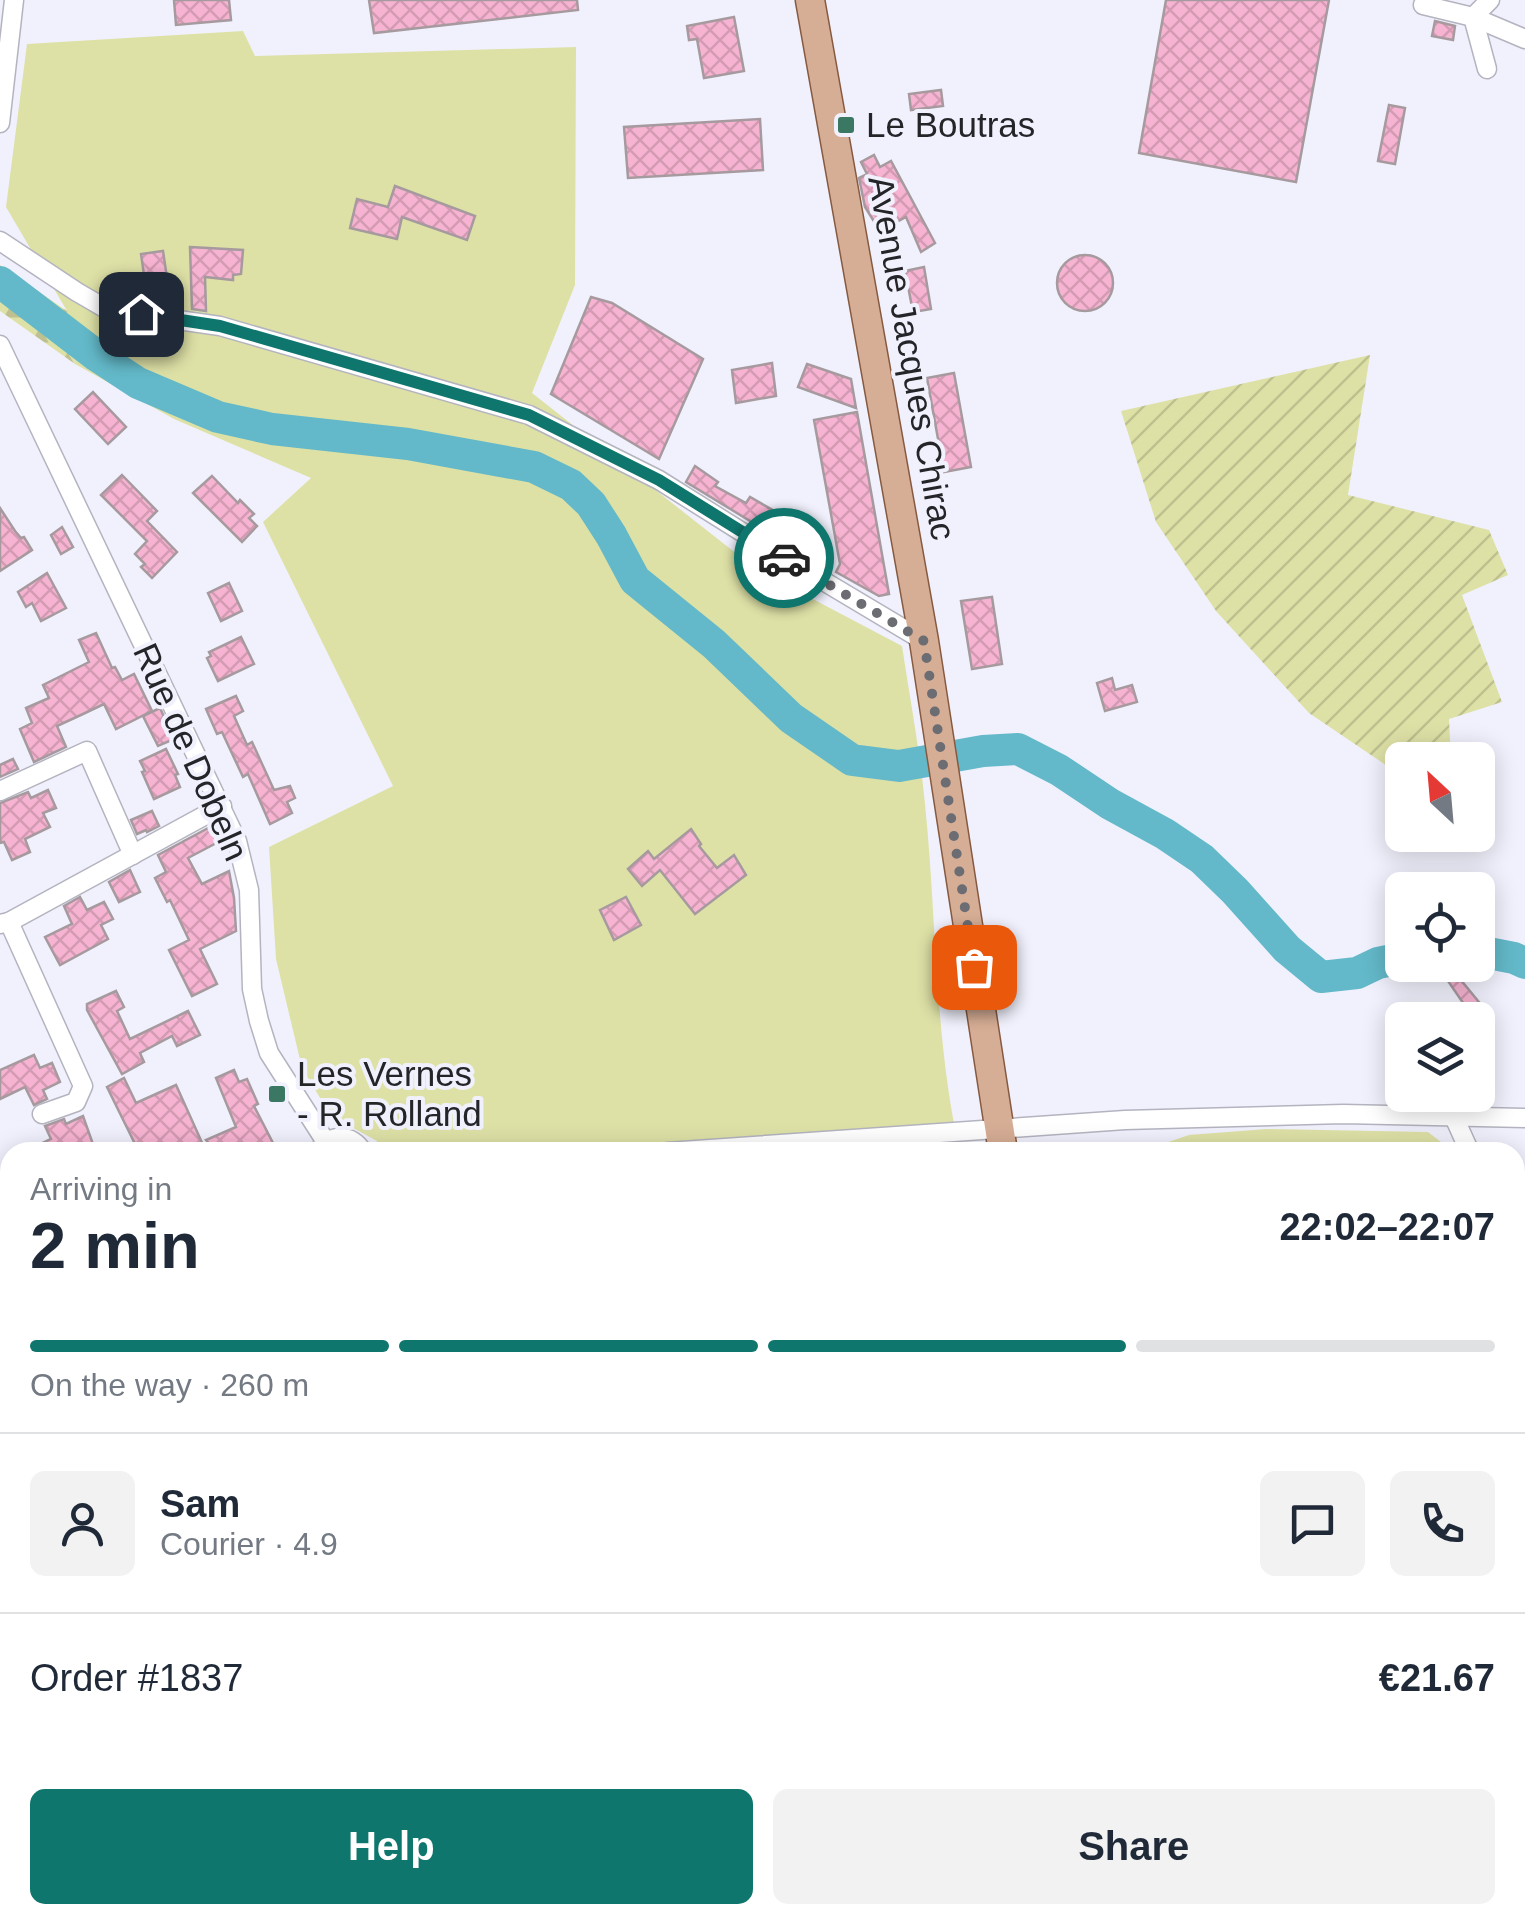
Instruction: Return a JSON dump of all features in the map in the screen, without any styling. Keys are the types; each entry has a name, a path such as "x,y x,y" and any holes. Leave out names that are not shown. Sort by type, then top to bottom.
{"main road":[{"name":"Avenue Jacques Chirac","path":"810,0 924,641 1001,1141"}],"street":[{"path":"0,123 14,0"},
{"path":"1474,17 1490,0"},
{"path":"1423,5 1474,17 1525,39"},
{"path":"1474,17 1487,68"},
{"path":"0,241 108,310 220,326 529,415 659,480 924,641"},
{"name":"Rue de Dobeln","path":"0,345 6,376 237,841 249,890 252,989 259,1021 269,1053 319,1142"},
{"path":"0,791 87,750 133,854"},
{"path":"42,1114 76,1102 83,1086 4,923 222,806"},
{"path":"971,1142 1001,1141 1125,1120 1214,1116 1525,1118"},
{"path":"1454,1117 1465,1142"},
{"path":"328,1142 346,1138 354,1142"}],"green space":[{"path":"243,31 255,56 576,47 575,285 532,393 756,569 902,646 923,784 945,1066 958,1142 377,1142 331,1116 302,1068 276,959 269,847 393,786 263,522 311,478 174,419 75,364 67,311 6,207 27,44"},
{"path":"0,265 67,311 75,364 0,311"},
{"path":"1370,355 1348,495 1489,530 1508,575 1462,595 1502,702 1449,719 1450,742 1385,742 1385,764 1309,713 1216,611 1156,522 1121,411"},
{"path":"1266,1129 1428,1132 1441,1142 1168,1142 1189,1135"}],"building":[{"path":"174,0 229,0 231,20 176,25"},
{"path":"369,0 577,0 578,10 374,33"},
{"path":"1166,0 1329,0 1296,182 1139,153"},
{"path":"734,17 744,71 704,78 697,39 689,40 687,26"},
{"path":"1435,21 1455,26 1453,40 1432,36"},
{"path":"941,90 943,106 911,110 909,94"},
{"path":"1389,105 1405,108 1395,164 1378,161"},
{"path":"760,119 763,170 628,178 624,127"},
{"path":"874,155 880,167 891,161 935,243 921,252 906,217 880,231 865,207 859,178 867,174 861,162"},
{"path":"395,186 475,216 467,240 402,217 397,239 350,228 357,199 388,207"},
{"path":"190,247 243,250 241,274 233,275 233,280 205,277 206,311 192,309"},
{"path":"163,251 167,278 145,282 141,254"},
{"path":"1085,255 1105,263 1113,283 1105,303 1085,311 1065,303 1057,283 1065,263"},
{"path":"924,267 931,309 913,312 905,271"},
{"path":"591,297 612,303 703,359 659,459 551,394"},
{"path":"772,363 776,396 736,403 732,370"},
{"path":"807,364 851,379 856,408 798,387"},
{"path":"954,373 971,467 944,472 927,378"},
{"path":"93,392 126,427 108,444 75,409"},
{"path":"857,412 889,594 879,596 836,572 840,564 814,420"},
{"path":"695,466 718,482 715,486 746,503 750,497 806,529 796,549 686,482"},
{"path":"122,475 157,511 147,521 177,552 152,578 135,554 147,541 101,495"},
{"path":"212,476 254,514 249,518 257,526 242,542 193,493"},
{"path":"0,508 32,550 0,571"},
{"path":"62,527 73,547 61,554 51,535"},
{"path":"47,573 66,608 41,621 32,603 26,607 18,592"},
{"path":"229,583 242,611 221,621 208,593"},
{"path":"992,597 1002,664 972,669 961,601"},
{"path":"96,633 112,668 122,680 134,674 152,711 116,729 104,704 57,726 66,747 34,762 20,729 32,723 26,708 49,698 43,685 89,662 79,640"},
{"path":"241,637 254,664 218,681 207,658 211,656 209,652"},
{"path":"1112,678 1115,690 1132,685 1137,702 1105,711 1097,683"},
{"path":"236,696 243,711 234,716 247,745 252,742 274,790 290,786 295,798 287,802 292,813 270,824 248,774 243,777 222,732 217,734 206,709"},
{"path":"160,708 174,739 158,746 143,716"},
{"path":"166,749 180,787 154,799 140,761"},
{"path":"13,759 18,769 0,777 0,765"},
{"path":"48,790 56,808 43,813 50,827 25,839 30,852 12,860 4,842 0,843 0,803 28,792 31,798"},
{"path":"152,811 159,826 137,834 131,820"},
{"path":"214,825 222,840 188,858 202,884 229,871 236,931 200,949 217,984 192,996 169,950 189,940 155,878 166,872 158,855"},
{"path":"691,829 717,868 734,855 746,875 695,914 660,870 642,886 628,869 648,851 654,859"},
{"path":"130,870 140,892 119,902 109,882"},
{"path":"80,897 87,910 104,902 113,919 101,925 108,939 60,965 45,937 72,924 64,906"},
{"path":"626,897 641,925 614,940 600,910"},
{"path":"1449,982 1463,982 1479,1002 1462,1002"},
{"path":"116,991 124,1007 117,1011 130,1039 188,1011 200,1035 177,1046 172,1036 140,1053 144,1062 122,1074 87,1010 87,1004"},
{"path":"34,1055 40,1068 52,1063 60,1082 43,1090 47,1099 34,1105 25,1087 0,1099 0,1070"},
{"path":"234,1070 239,1082 247,1079 258,1104 254,1106 272,1142 208,1142 236,1127 216,1078"},
{"path":"124,1078 136,1103 176,1085 202,1142 134,1142 107,1087"},
{"path":"83,1116 92,1142 45,1142 51,1139 45,1126 64,1119 66,1124"}],"waterway":[{"path":"0,282 138,383 218,417 272,429 408,444 534,467 571,485 591,504 635,580 714,644 791,718 852,760 899,766 1018,749 1059,770 1202,859 1287,949 1321,977 1357,973 1385,962"},
{"path":"1495,954 1525,963"}],"way so far":[{"path":"784,558 924,641 974,967"}],"place":[{"name":"Le Boutras","path":"846,125"},
{"name":"Les Vernes - R. Rolland","path":"277,1094"}],"route":[{"path":"141,314 220,326 529,415 659,480 784,558"}]}
